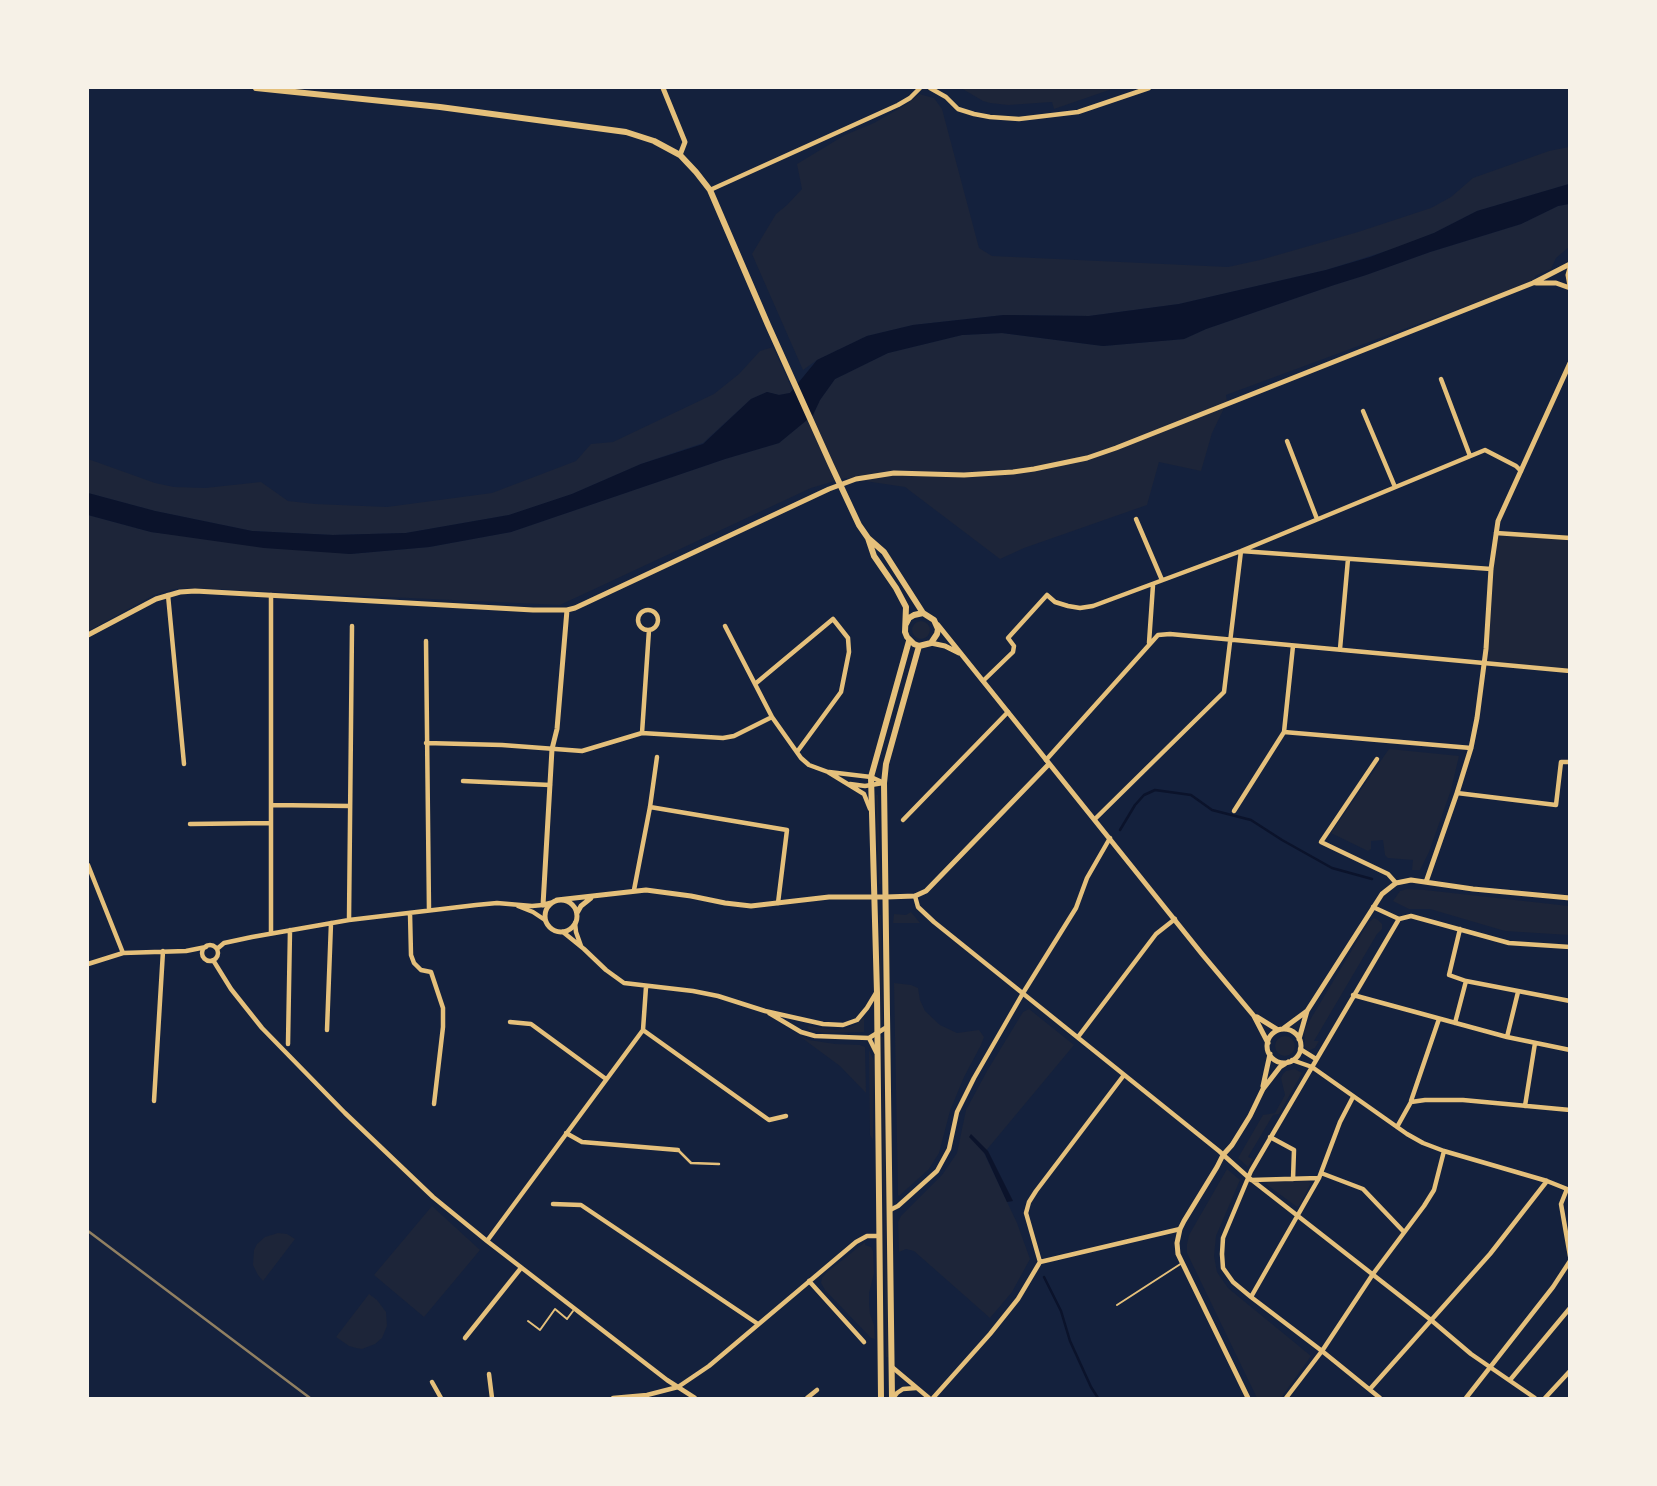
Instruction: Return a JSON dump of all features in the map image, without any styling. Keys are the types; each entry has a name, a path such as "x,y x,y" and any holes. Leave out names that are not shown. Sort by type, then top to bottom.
{"main road":[{"path":"256,88 440,107 626,132 654,141 680,155 710,190 859,525 881,568 906,607 906,637 919,646 931,643 938,629 934,620 923,613 884,552 868,538"},
{"path":"881,568 890,567 902,581"},
{"path":"905,627 909,618 923,613"},
{"path":"881,1398 872,777 909,641"},
{"path":"893,1398 884,783 886,764 919,646"}],"street":[{"path":"663,88 685,142 680,155"},
{"path":"710,190 898,105 920,88"},
{"path":"930,88 958,108 982,116 1015,118 1078,111 1149,88"},
{"path":"88,635 156,599 195,591 567,610 856,479 894,473 964,475 1013,472 1087,458 1533,283 1570,266"},
{"path":"1533,283 1556,283 1570,287 1570,266"},
{"path":"1426,882 1471,748 1485,663 1497,522 1570,363"},
{"path":"1441,379 1470,456"},
{"path":"1363,411 1395,487"},
{"path":"1287,441 1318,519"},
{"path":"983,681 1013,652 1014,646 1008,638 1047,595 1055,601 1080,608 1093,606 1241,551 1485,450 1521,471"},
{"path":"1136,519 1162,580"},
{"path":"1496,533 1570,538"},
{"path":"1241,551 1491,569"},
{"path":"1095,819 1224,692 1241,551"},
{"path":"1340,649 1348,559"},
{"path":"1149,644 1153,585"},
{"path":"271,594 271,933"},
{"path":"168,595 184,764"},
{"path":"543,905 552,749 557,729 567,610"},
{"path":"649,610 657,616 658,622 655,628 649,630 641,627 638,619 643,611 649,610"},
{"path":"755,684 833,619 848,638 849,652 841,692 797,752"},
{"path":"934,620 1254,1016 1268,1043 1270,1054 1263,1089"},
{"path":"349,920 352,626"},
{"path":"725,626 772,717 797,752 809,765 828,772 864,794 873,817"},
{"path":"642,733 649,630"},
{"path":"545,920 545,910 554,902 634,891 657,890 725,904 751,906 830,897 915,895 926,891 1048,762 1158,635 1570,671"},
{"path":"426,641 429,910"},
{"path":"931,643 962,654"},
{"path":"1234,811 1284,732 1293,646"},
{"path":"903,820 1008,712"},
{"path":"426,743 588,750 642,733 723,738 733,736 772,717"},
{"path":"1284,732 1471,748"},
{"path":"634,891 657,757"},
{"path":"1377,759 1321,842 1388,874 1396,883"},
{"path":"1457,793 1556,805 1561,762 1570,762"},
{"path":"828,772 872,777 884,783"},
{"path":"463,780 550,785"},
{"path":"846,783 872,786 884,783"},
{"path":"272,805 350,806"},
{"path":"650,807 787,830 778,904"},
{"path":"190,824 271,823"},
{"path":"890,1210 937,1171 949,1149 957,1112 974,1078 1076,908 1087,878 1110,838"},
{"path":"88,865 123,953"},
{"path":"1248,1398 1178,1254 1180,1229 1263,1089 1280,1067 1299,1054 1307,1011 1373,907 1382,894 1396,883 1411,880 1570,898"},
{"path":"582,947 576,932 577,915 580,906 597,895"},
{"path":"915,895 918,907 934,922 1250,1179 1471,1354 1535,1398"},
{"path":"212,960 217,956 217,949 224,943 349,920 429,910 497,904 543,905 563,900 573,905 577,915"},
{"path":"514,904 533,912 554,930 563,932 624,983 694,991 765,1011 823,1024 843,1025 857,1020 877,993"},
{"path":"1373,907 1399,919 1412,916 1509,943 1570,947"},
{"path":"410,913 411,955 421,970 431,972 443,1008 434,1104"},
{"path":"1078,1037 1156,934 1175,919"},
{"path":"1380,1398 1233,1282 1223,1268 1222,1254 1223,1238 1270,1137 1399,919"},
{"path":"327,1030 331,923"},
{"path":"563,932 575,923"},
{"path":"1460,929 1450,975 1466,981 1570,1002"},
{"path":"288,1044 290,930"},
{"path":"88,964 123,953 186,951 210,946 217,949"},
{"path":"203,956 206,947"},
{"path":"154,1101 163,951"},
{"path":"186,951 212,960 245,1008 345,1113 433,1196 521,1268 695,1398"},
{"path":"1455,1023 1466,981"},
{"path":"487,1241 643,1030 646,986"},
{"path":"1507,1037 1518,992"},
{"path":"1353,995 1507,1037 1570,1050"},
{"path":"765,1011 801,1032 815,1036 869,1038 887,1027"},
{"path":"1268,1043 1269,1038 1307,1011"},
{"path":"1254,1016 1280,1030 1293,1031 1300,1039"},
{"path":"1397,1127 1411,1102 1439,1019"},
{"path":"510,1022 531,1024 606,1079"},
{"path":"643,1030 769,1119 786,1116"},
{"path":"869,1038 876,1052"},
{"path":"1525,1106 1535,1043"},
{"path":"1300,1049 1316,1059"},
{"path":"1270,1054 1278,1061 1312,1067 1423,1143 1568,1190 1560,1203 1570,1258 1553,1287 1466,1398"},
{"path":"1040,1262 1026,1213 1028,1202 1124,1075"},
{"path":"1251,1297 1320,1176 1340,1122 1353,1097"},
{"path":"1411,1102 1463,1100 1570,1110"},
{"path":"566,1133 582,1142 678,1150 691,1163 719,1164"},
{"path":"1270,1137 1294,1150 1293,1180"},
{"path":"1286,1398 1424,1206 1434,1190 1444,1151"},
{"path":"1250,1179 1293,1180 1320,1176 1363,1189 1404,1232"},
{"path":"1370,1389 1490,1254 1547,1181"},
{"path":"553,1204 581,1205 758,1324"},
{"path":"892,1366 931,1398 990,1334 1018,1299 1040,1262 1180,1229"},
{"path":"613,1398 647,1395 678,1387 709,1366 860,1238 880,1236"},
{"path":"464,1338 521,1268"},
{"path":"809,1280 864,1342"},
{"path":"1510,1380 1570,1308"},
{"path":"1545,1398 1570,1371"},
{"path":"489,1374 492,1398"},
{"path":"432,1382 441,1398"},
{"path":"893,1398 903,1390 917,1388"},
{"path":"807,1398 817,1390"}],"lane":[{"path":"1117,1305 1183,1263"},
{"path":"527,1321 540,1330 555,1310 567,1319 575,1308"}],"shaded area":[{"path":"961,88 1115,88 1054,109 1052,102 1008,105 990,103"},
{"path":"919,94 934,98 942,109 979,248 992,256 1228,267 1358,232 1431,208 1451,197 1473,178 1549,151 1569,147 1569,184 1477,211 1399,247 1326,270 1179,304 1089,316 1004,315 913,325 867,336 817,360 803,370 752,254 776,214 802,189 797,164 845,135 874,123"},
{"path":"1569,184 1569,204 1558,206 1521,224 1430,252 1184,339 1103,346 1002,333 962,335 888,353 835,379 813,415 779,443 511,532 429,547 350,554 264,548 151,532 88,515 88,493 155,511 252,531 333,535 406,533 509,515 572,494 641,464 703,444 751,399 767,392 779,395 790,393 817,360 867,336 913,325 1004,315 1089,316 1179,304 1326,270 1370,257 1434,233 1477,211"},
{"path":"1569,204 1569,247 1556,258 1551,269 1535,276 1534,281 1226,395 1227,402 1212,433 1201,471 1159,462 1147,505 1000,559 905,487 845,478 811,488 560,605 174,589 154,595 88,631 88,515 151,532 350,554 429,547 511,532 779,443 813,415 835,379 888,353 962,335 1002,333 1103,346 1184,339 1430,252 1521,224 1558,206"},
{"path":"773,347 793,391 790,393 779,395 767,392 751,399 703,443 641,464 572,494 509,515 406,533 333,535 252,531 155,511 88,493 88,459 174,487 205,488 261,482 288,501 315,504 387,507 492,493 576,461 591,444 613,442 714,394 739,374 760,351"},
{"path":"1495,530 1569,535 1569,673 1482,665"},
{"path":"921,621 927,624 930,630 927,636 921,639 915,636 912,630 915,624"},
{"path":"1389,749 1459,756 1451,790 1420,870 1412,870 1413,860 1388,858 1383,840 1371,841 1371,849 1368,851 1331,833"},
{"path":"878,795 881,884 879,884"},
{"path":"1407,889 1569,906 1569,935 1505,931 1430,909 1409,909 1393,901 1400,891"},
{"path":"911,912 920,923 893,923 894,914 906,915"},
{"path":"881,915 883,1020 881,1020"},
{"path":"1374,918 1382,924 1382,929 1314,1041 1319,1041 1315,1048 1308,1051 1305,1047 1304,1030 1368,923"},
{"path":"894,983 918,988 925,1011 940,1025 957,1033 979,1030 984,1037 950,1111 939,1153 929,1169 899,1196 898,1195"},
{"path":"1029,1009 1074,1045 984,1153 1017,1223 1030,1259 1012,1292 990,1318 914,1251 906,1249 899,1252 898,1222 942,1175 957,1153 966,1110 1023,1012"},
{"path":"864,1017 864,1032 825,1033 809,1030 807,1027 835,1030 847,1028"},
{"path":"798,1035 809,1040 865,1047 866,1093 840,1066"},
{"path":"1285,1036 1292,1039 1295,1046 1292,1053 1285,1056 1278,1053 1275,1046 1278,1039"},
{"path":"883,1037 888,1357 886,1357"},
{"path":"869,1050 874,1061 873,1140 870,1135"},
{"path":"1295,1069 1302,1073 1279,1114 1273,1115 1248,1157 1253,1159 1248,1167 1238,1158 1263,1115 1275,1113 1285,1095 1281,1078 1283,1074"},
{"path":"971,1134 988,1151 1013,1201 1007,1202 985,1154 969,1137"},
{"path":"1227,1169 1240,1180 1216,1236 1214,1256 1217,1272 1228,1288 1311,1356 1281,1398 1257,1398 1187,1253 1189,1235"},
{"path":"1268,1182 1311,1183 1297,1207 1266,1184"},
{"path":"432,1206 480,1250 424,1317 374,1275"},
{"path":"278,1233 295,1239 263,1281 253,1265 254,1250 265,1237"},
{"path":"865,1242 873,1251 874,1273 869,1303 875,1339 871,1338 821,1283 826,1273"},
{"path":"369,1294 386,1312 387,1326 382,1338 375,1344 362,1349 349,1346 336,1337"}],"waterway":[{"path":"1120,830 1144,795 1155,790 1191,795 1212,810 1251,820 1332,868 1372,879"},
{"path":"1044,1277 1061,1311 1070,1341 1098,1398"}],"railway":[{"path":"88,1231 310,1398"}]}
